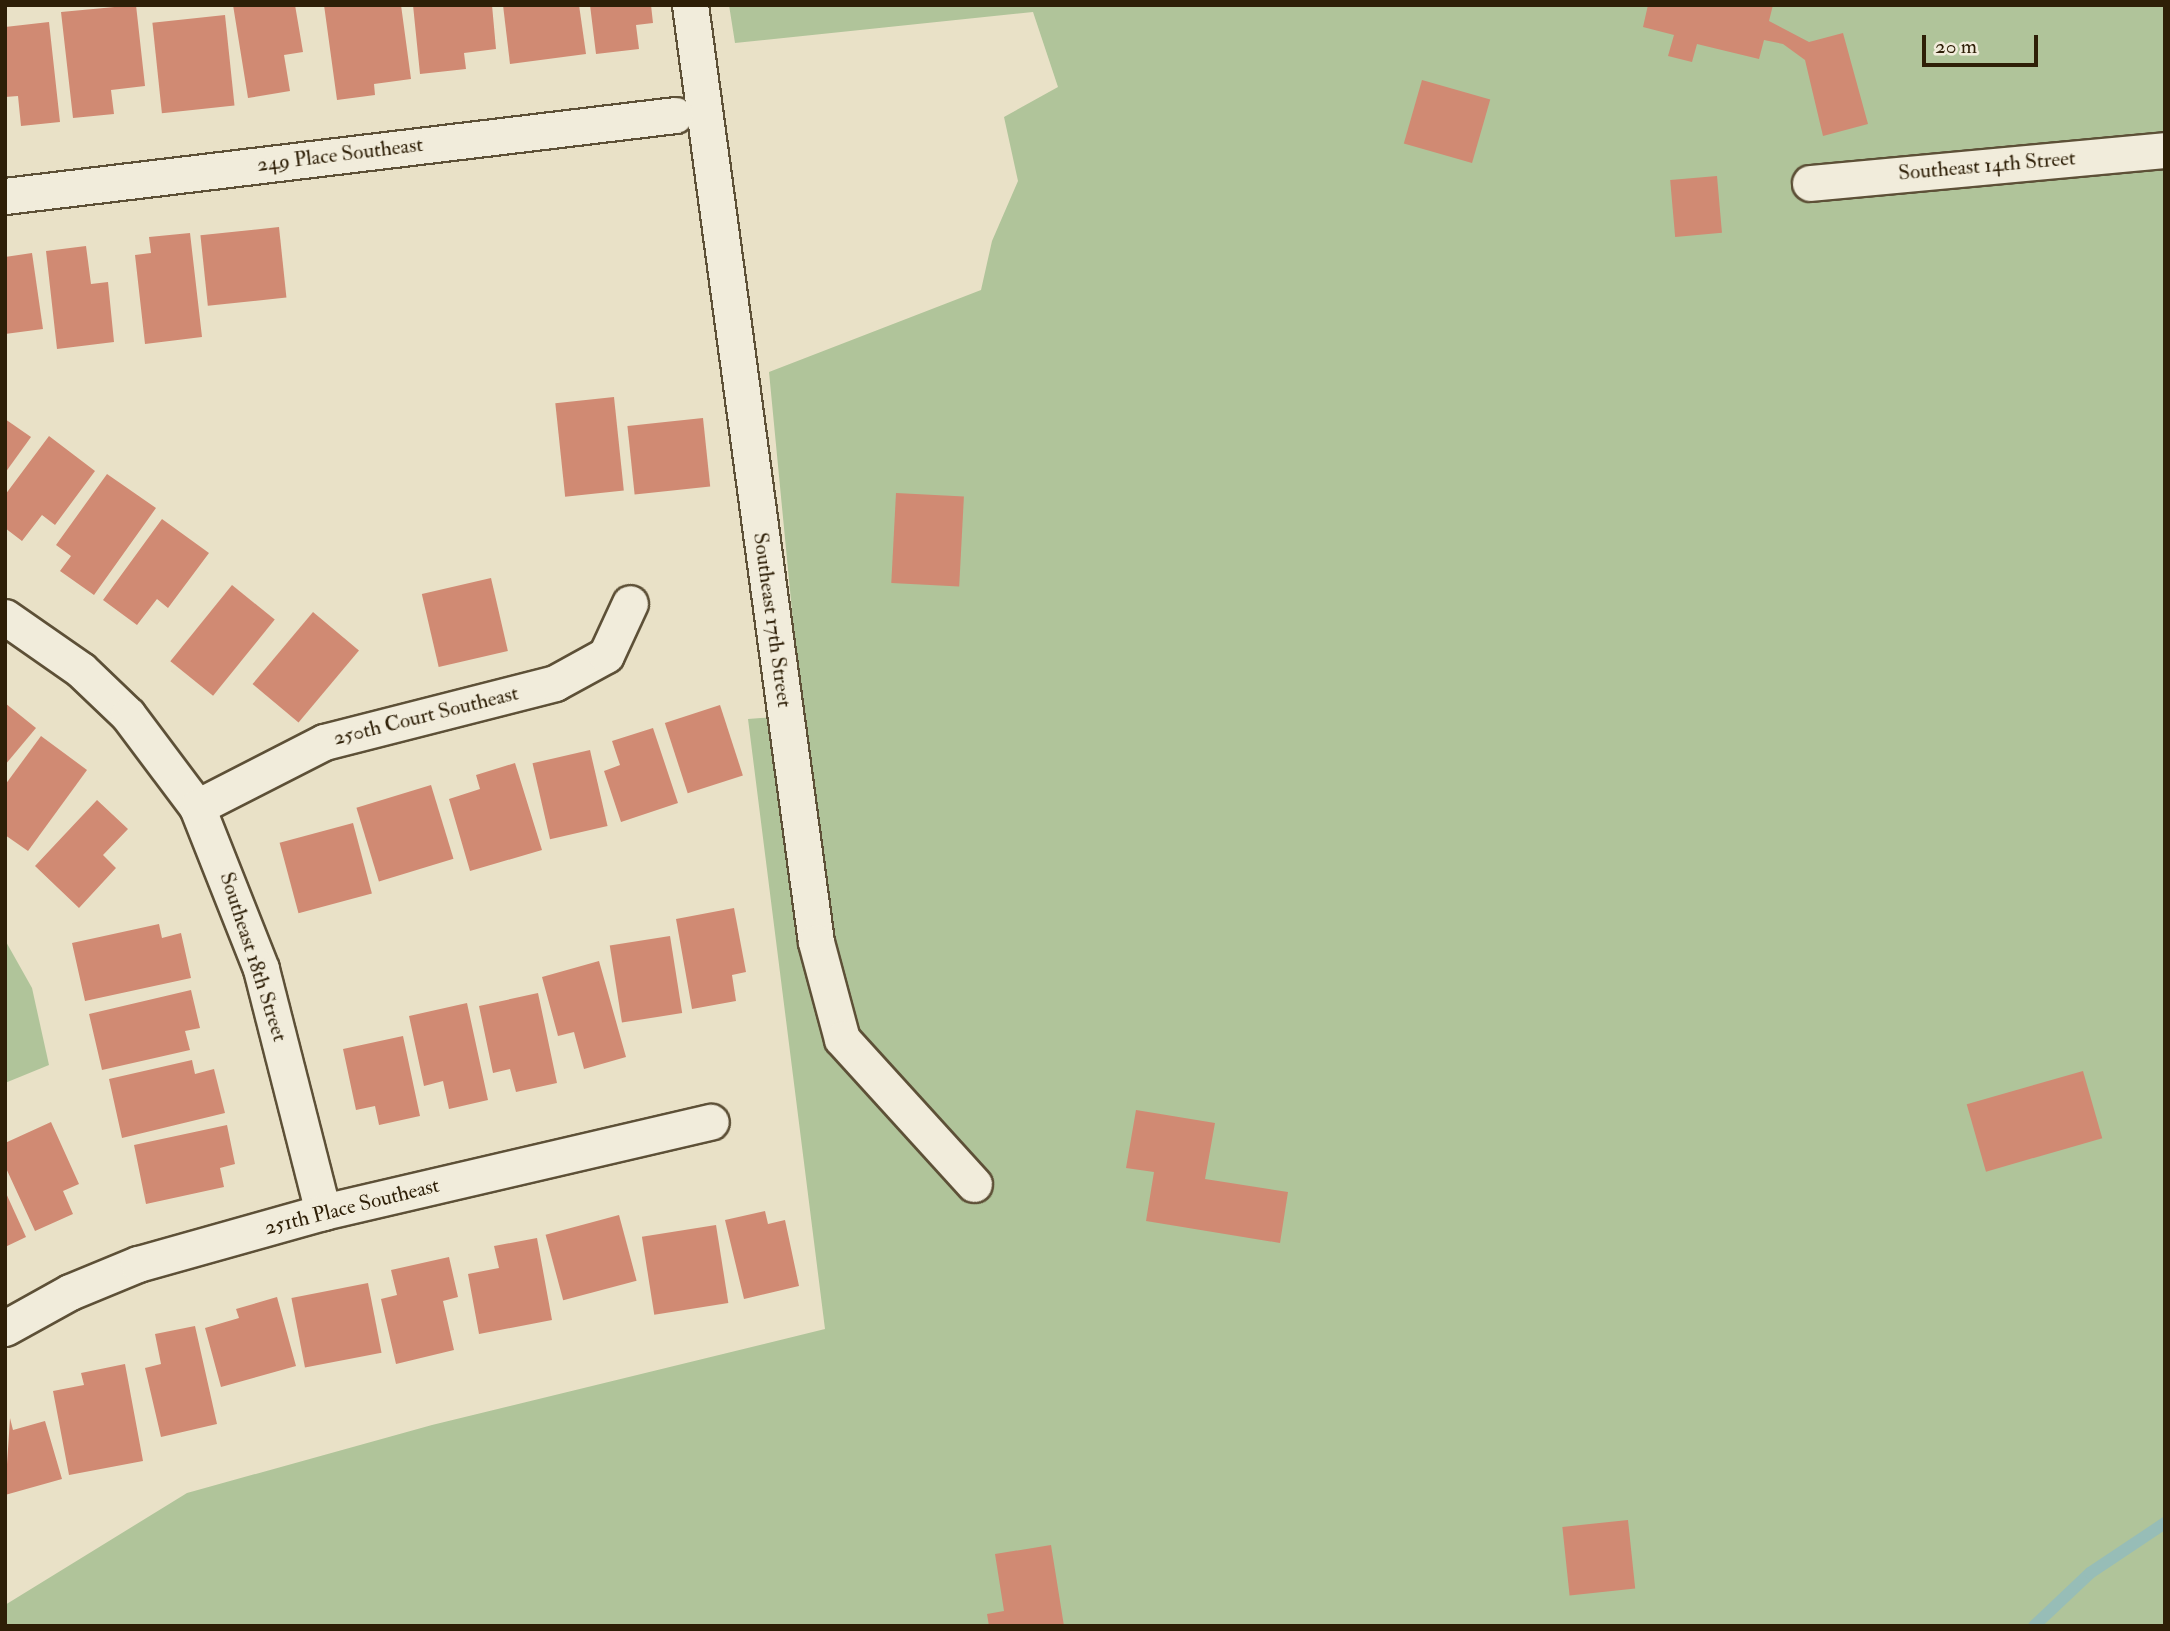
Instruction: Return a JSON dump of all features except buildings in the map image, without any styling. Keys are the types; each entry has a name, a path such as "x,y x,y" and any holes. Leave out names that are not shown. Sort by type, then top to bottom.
{"street":[{"name":"Southeast 17th Street","path":"690,5 816,942 842,1039 974,1184"},
{"name":"249 Place Southeast","path":"5,196 674,115"},
{"name":"Southeast 14th Street","path":"1810,183 2165,150"},
{"name":"250th Court Southeast","path":"197,807 324,742 555,683 606,655 630,603"},
{"name":"Southeast 18th Street","path":"5,617 81,670 128,715 197,807 261,969 323,1212"},
{"name":"251th Place Southeast","path":"5,1328 70,1292 138,1264 323,1212 711,1122"}],"green space":[{"path":"729,5 2165,5 2165,1626 5,1626 5,1605 187,1493 432,1425 825,1329 748,719 802,715 769,372 981,290 992,241 1018,181 1004,117 1058,87 1033,12 735,43"},
{"path":"5,940 32,988 49,1065 5,1083"}],"waterway":[{"path":"2034,1626 2090,1573 2165,1523"}]}
